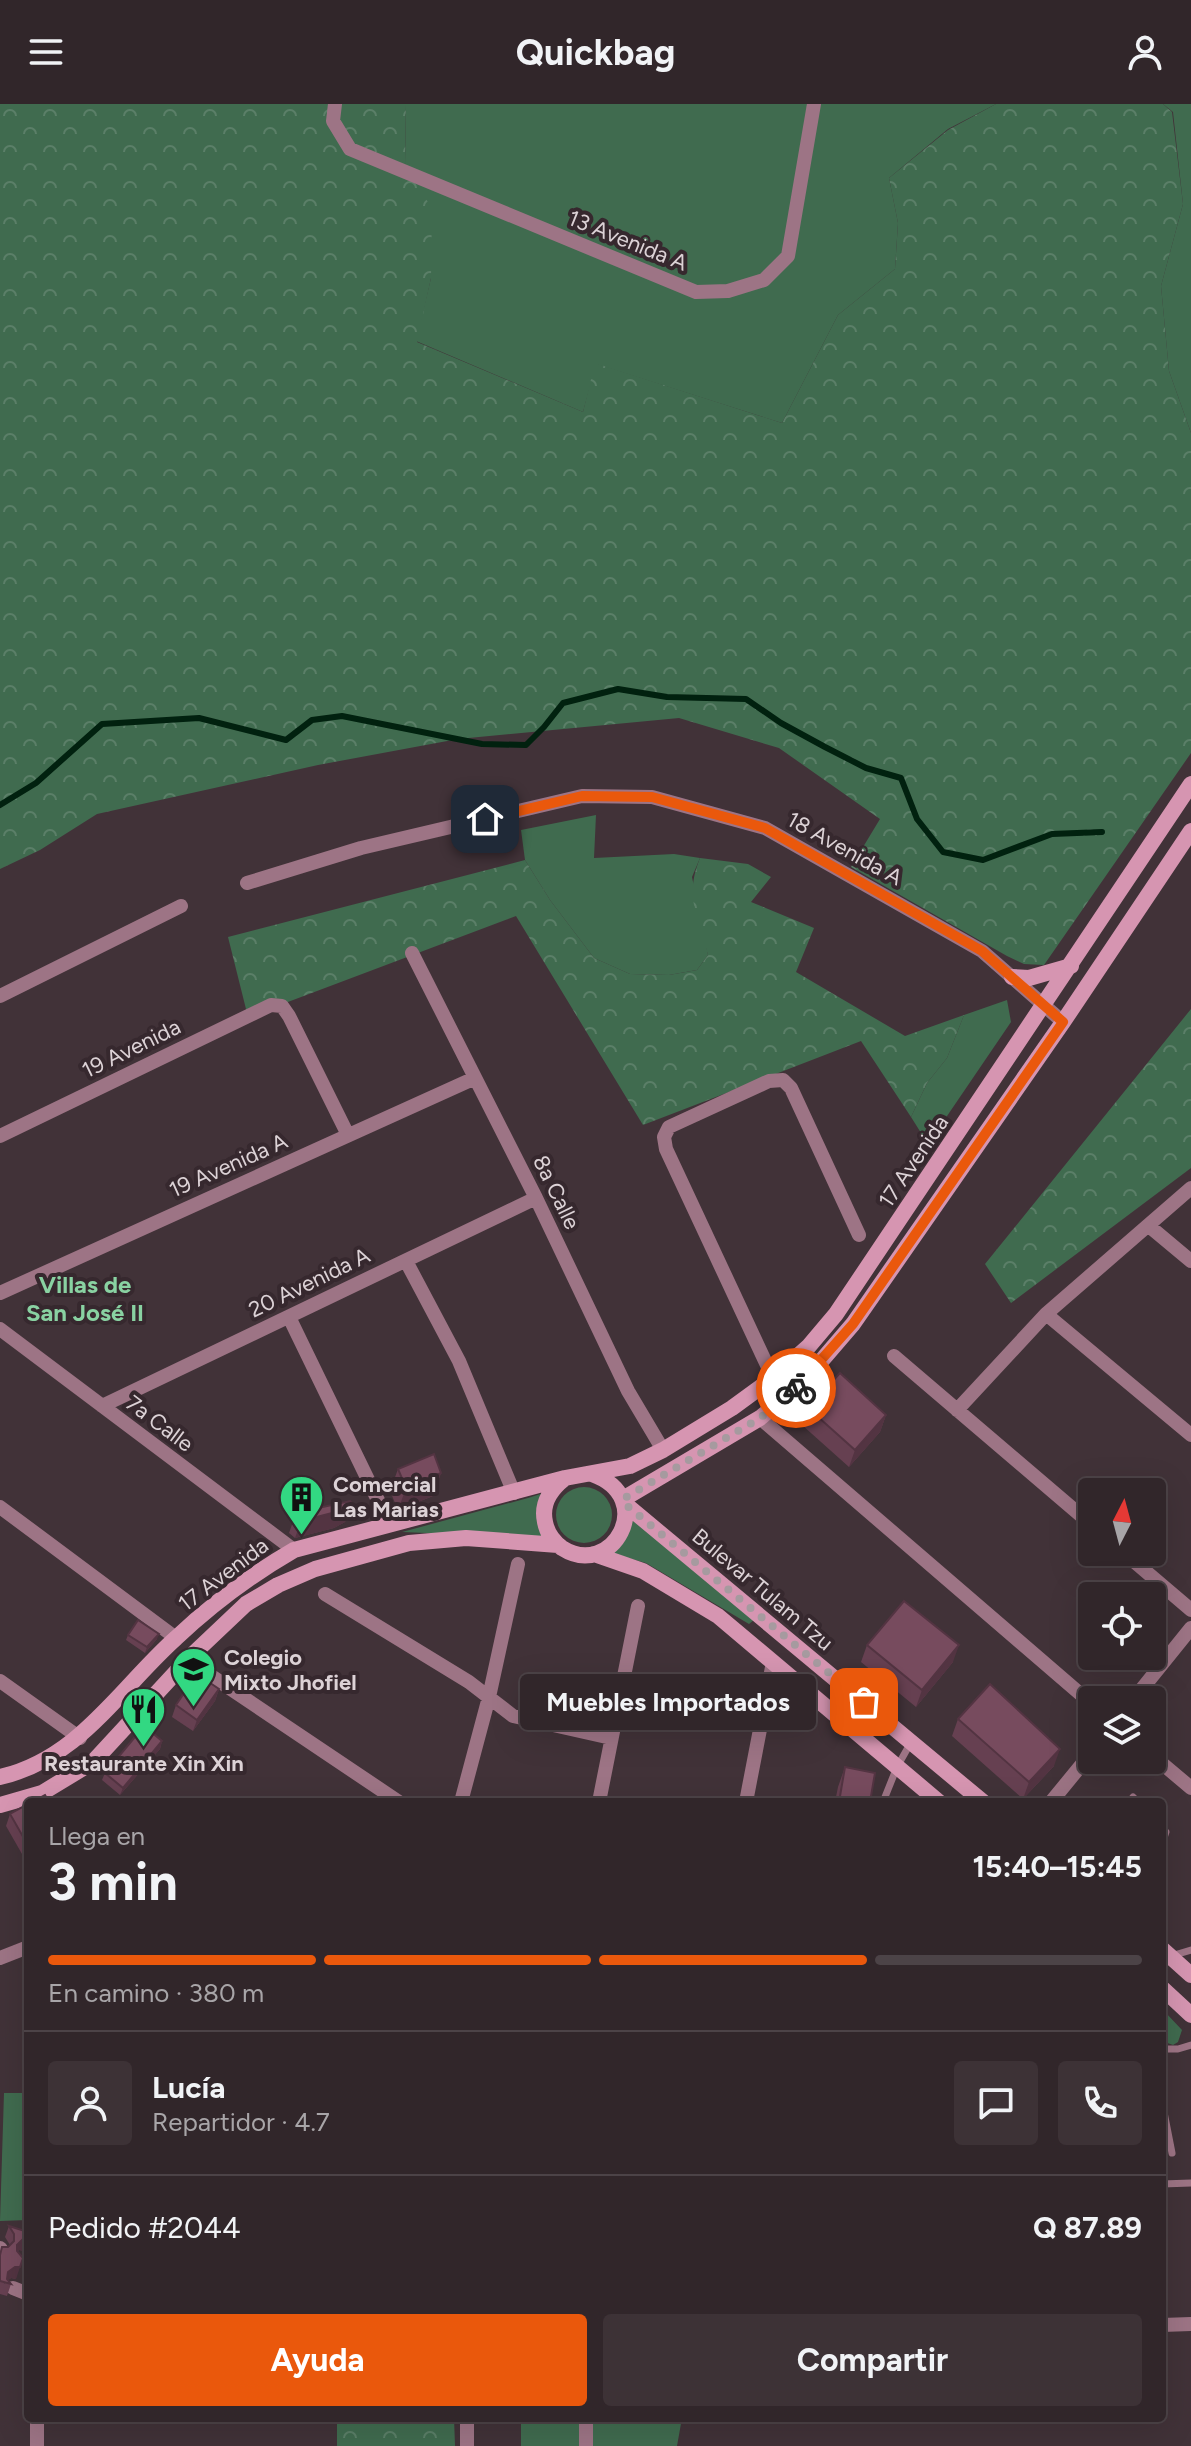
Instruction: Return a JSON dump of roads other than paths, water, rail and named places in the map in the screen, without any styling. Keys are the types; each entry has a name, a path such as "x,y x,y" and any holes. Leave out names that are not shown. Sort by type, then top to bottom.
{"main road":[{"name":"17 Avenida","path":"592,1474 630,1466 663,1450 732,1408 809,1346 836,1314 1191,784"},
{"name":"17 Avenida","path":"624,1502 760,1418 804,1381 853,1324 1063,1022 1191,831"},
{"path":"1012,977 1029,978 1071,966"},
{"path":"592,1474 605,1479 616,1488 624,1502 623,1529 607,1549 594,1554 581,1555 558,1545 545,1523 544,1510 548,1497 565,1478 592,1474"},
{"name":"17 Avenida","path":"0,1777 51,1757 80,1738 176,1638 259,1570 294,1550 565,1478"},
{"name":"Bulevar Tulam Tzu","path":"624,1502 978,1798"},
{"name":"17 Avenida","path":"24,1798 42,1793 93,1762 190,1657 246,1604 315,1569 409,1543 466,1538 558,1545"},
{"path":"594,1554 643,1571 708,1609 934,1798"},
{"name":"17 Avenida","path":"0,1805 24,1798"},
{"path":"1167,1953 1191,1975"},
{"path":"1166,1992 1191,2015"}],"street":[{"name":"13 Avenida A","path":"335,104 333,121 350,149 696,292 728,291 764,280 788,256 814,104"},
{"name":"18 Avenida A","path":"247,883 361,848 582,796 652,797 765,828 982,951 1063,1022"},
{"path":"0,996 181,906"},
{"name":"8a Calle","path":"412,953 536,1198 631,1398 663,1450"},
{"name":"19 Avenida","path":"0,1136 271,1005 282,1006 289,1016 348,1135"},
{"name":"19 Avenida A","path":"0,1293 475,1078"},
{"path":"773,1378 666,1149 664,1137 669,1127 769,1081 783,1080 791,1088 859,1235"},
{"path":"957,1410 1046,1314 1191,1188"},
{"name":"20 Avenida A","path":"102,1406 536,1198"},
{"path":"1149,1226 1191,1261"},
{"path":"406,1261 459,1361 514,1493"},
{"path":"1046,1314 1191,1435"},
{"path":"289,1317 390,1525"},
{"name":"7a Calle","path":"0,1329 294,1550"},
{"path":"894,1356 1078,1513"},
{"path":"760,1418 1078,1692"},
{"path":"0,1507 176,1638"},
{"path":"462,1798 489,1697 518,1564"},
{"path":"1139,1566 1191,1610"},
{"path":"325,1594 469,1682 513,1716 611,1738"},
{"path":"600,1798 638,1606"},
{"path":"1144,1686 1191,1628"},
{"path":"190,1657 207,1673 393,1798"},
{"path":"747,1798 773,1662"},
{"path":"0,1681 80,1738"},
{"path":"1166,1767 1191,1788"},
{"path":"1054,1798 1078,1769"},
{"path":"0,1958 24,1949"},
{"path":"13,2288 24,2292"},
{"path":"1166,2325 1191,2324"},
{"path":"37,2422 37,2446"},
{"path":"467,2422 467,2446"},
{"path":"586,2422 586,2446"}],"lane":[{"path":"885,1798 911,1742"},
{"path":"1167,1953 1191,1950"},
{"path":"1166,2049 1191,2045"},
{"path":"1166,2122 1172,2153"},
{"path":"1166,2184 1191,2183"}],"waterway":[{"path":"0,805 36,783 102,724 199,718 286,740 312,720 342,716 482,744 526,745 563,703 618,689 667,697 746,699 781,723 866,768 901,778 917,819 943,852 983,860 1052,834 1102,832"}],"place":[{"name":"Comercial Las Marias","path":"302,1536"},
{"name":"Muebles Importados","path":"864,1702"},
{"name":"Colegio Mixto Jhofiel","path":"193,1709"},
{"name":"Restaurante Xin Xin","path":"144,1749"}],"district":[{"name":"Villas de San José II","path":"85,1299"}]}
